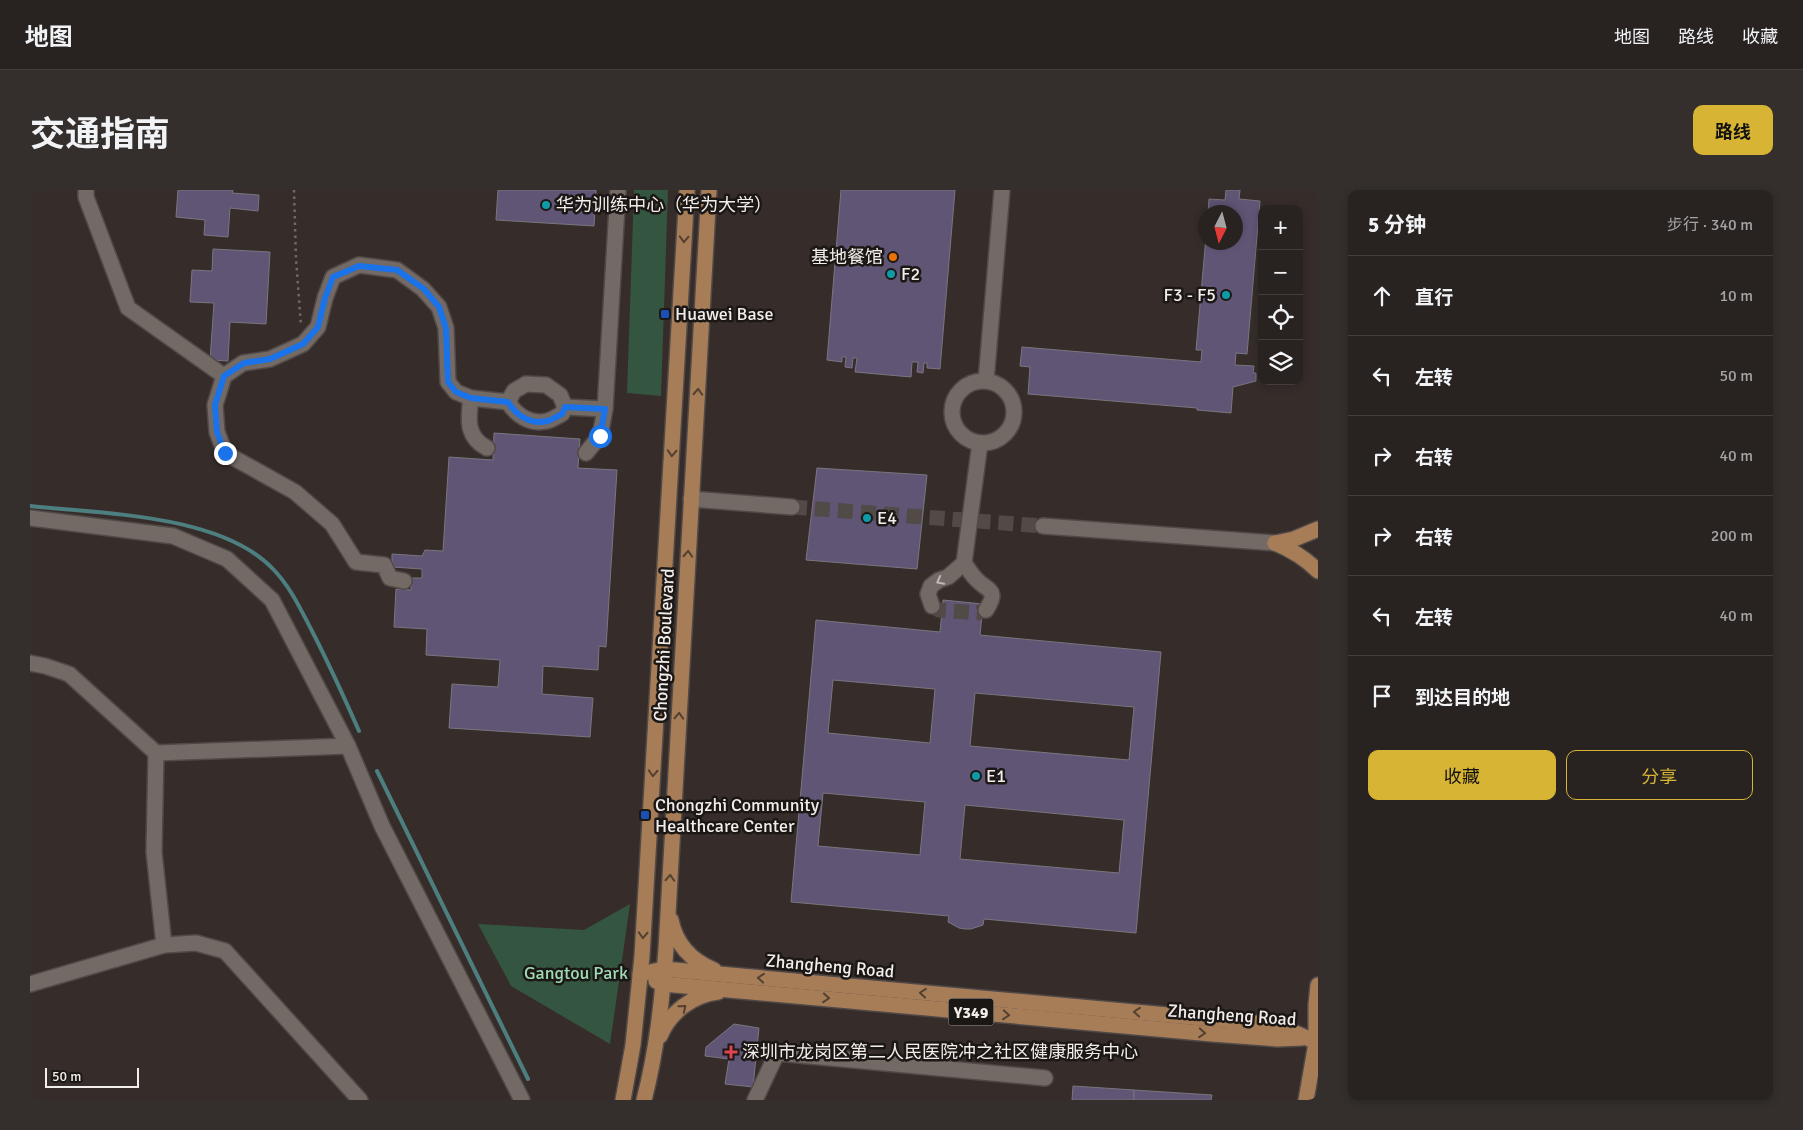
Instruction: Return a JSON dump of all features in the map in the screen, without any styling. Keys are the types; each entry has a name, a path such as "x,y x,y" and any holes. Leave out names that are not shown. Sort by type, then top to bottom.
{"main road":[{"name":"Chongzhi Boulevard","path":"623,1100 633,1045 640,974 687,190"},
{"name":"Chongzhi Boulevard","path":"644,1100 655,1047 664,976 709,190"},
{"path":"1275,544 1294,540 1318,529"},
{"path":"1275,544 1292,550 1318,570"},
{"path":"668,905 672,924 686,952 699,963 732,983"},
{"name":"Zhangheng Road","path":"640,974 1212,1034 1313,1041"},
{"path":"655,1047 669,1020 679,1009 692,1000 732,983"},
{"path":"1306,1100 1318,985"}],"street":[{"path":"86,190 86,197 128,308 224,376"},
{"path":"586,452 600,436 605,409 618,190"},
{"path":"986,381 1002,190"},
{"path":"404,581 390,578 384,565 356,562 332,524 294,492 225,453 217,432 215,405 224,376 244,363 270,359 303,344 318,327 325,298 333,277 359,266 397,270 424,289 439,307 446,328 448,382 456,392 471,398 508,402"},
{"path":"986,381 1002,386 1010,395 1014,406 1014,418 1010,429 1002,437 992,442 980,443 969,440 958,432 952,420 952,406 957,394 967,384 986,381"},
{"path":"526,384 546,385 560,395 565,407 562,414 546,421 525,420 513,410 508,402 514,391 526,384"},
{"path":"471,398 468,418 472,433 480,444 487,448"},
{"path":"565,407 605,409"},
{"path":"932,606 928,594 931,586 939,580 948,577 964,562 980,443"},
{"path":"692,499 792,507"},
{"path":"30,518 173,536 227,559 272,600 348,746 382,826 522,1100"},
{"path":"1043,526 1275,544"},
{"path":"964,562 977,580 988,587 992,594 991,602 986,610"},
{"path":"30,663 69,674 156,753 348,746"},
{"path":"156,753 154,852 164,945"},
{"path":"30,984 164,945 196,943 225,951 360,1100"},
{"path":"755,1100 777,1053 1045,1078"}],"path":[{"path":"294,190 296,259 303,344"}],"green space":[{"path":"634,190 668,190 661,396 627,393"},
{"name":"Gangtou Park","path":"630,904 610,1044 511,986 478,924 584,930"}],"building":[{"path":"178,190 233,190 232,193 259,195 258,211 230,208 228,237 204,235 205,220 176,217"},
{"name":"华为训练中心（华为大学）","path":"498,190 596,190 594,226 496,220"},
{"name":"F2","path":"841,190 955,190 940,369 927,368 927,363 924,363 923,373 917,372 918,362 912,362 911,377 855,372 857,358 853,358 852,368 845,367 846,357 842,357 842,362 827,360"},
{"name":"F3 - F5","path":"1226,190 1240,190 1239,199 1260,201 1258,205 1247,354 1236,353 1235,365 1254,366 1253,373 1256,373 1256,381 1233,387 1231,413 1197,410 1197,408 1028,394 1030,367 1020,366 1022,347 1201,362 1202,350 1196,350 1205,250 1243,250 1243,205 1209,205 1209,199 1225,200"},
{"path":"213,249 270,252 266,324 230,322 228,361 210,360 214,303 190,302 192,270 212,271"},
{"path":"494,433 580,439 578,468 617,470 606,647 599,646 598,670 543,666 542,694 593,698 590,737 449,728 452,684 498,687 500,660 426,655 427,629 394,627 396,589 411,590 411,578 422,578 422,569 392,567 392,554 422,556 425,550 443,551 449,457 493,460"},
{"name":"E4","path":"817,468 927,475 917,569 806,560"},
{"name":"E1","path":"943,600 983,604 980,635 1161,652 1136,933 984,919 983,925 965,929 948,922 949,916 791,902 816,620 940,632","holes":["833,680 935,689 930,743 828,733","975,693 1134,707 1129,760 970,746","823,793 925,802 920,855 818,846","965,805 1124,820 1119,873 960,859"]},
{"name":"深圳市龙岗区第二人民医院冲之社区健康服务中心","path":"734,1024 759,1028 753,1087 725,1084 729,1059 705,1056 706,1047"},
{"path":"1073,1086 1134,1090 1134,1100 1072,1100"},
{"path":"1134,1090 1212,1095 1211,1100 1134,1100"}],"waterway":[{"path":"30,506 160,520 193,527 224,538 252,552 274,570 286,584 295,599 359,731"},
{"path":"377,771 528,1079"}],"tunnel":[{"path":"792,507 1043,526"},
{"path":"932,606 939,610 978,613 986,610"}],"place":[{"name":"华为训练中心（华为大学）","path":"546,205"},
{"name":"基地餐馆","path":"893,257"},
{"name":"F2","path":"891,274"},
{"name":"F3 - F5","path":"1226,295"},
{"name":"Huawei Base","path":"665,314"},
{"name":"E4","path":"867,518"},
{"name":"E1","path":"976,776"},
{"name":"Chongzhi Community Healthcare Center","path":"645,815"},
{"name":"深圳市龙岗区第二人民医院冲之社区健康服务中心","path":"731,1052"}],"route":[{"path":"225,453 217,432 215,405 224,376 244,363 270,359 303,344 318,327 325,298 333,277 359,266 397,270 424,289 439,307 446,328 448,382 456,392 471,398 508,402 513,410 525,420 546,421 562,414 565,407 605,409 600,436"}]}
